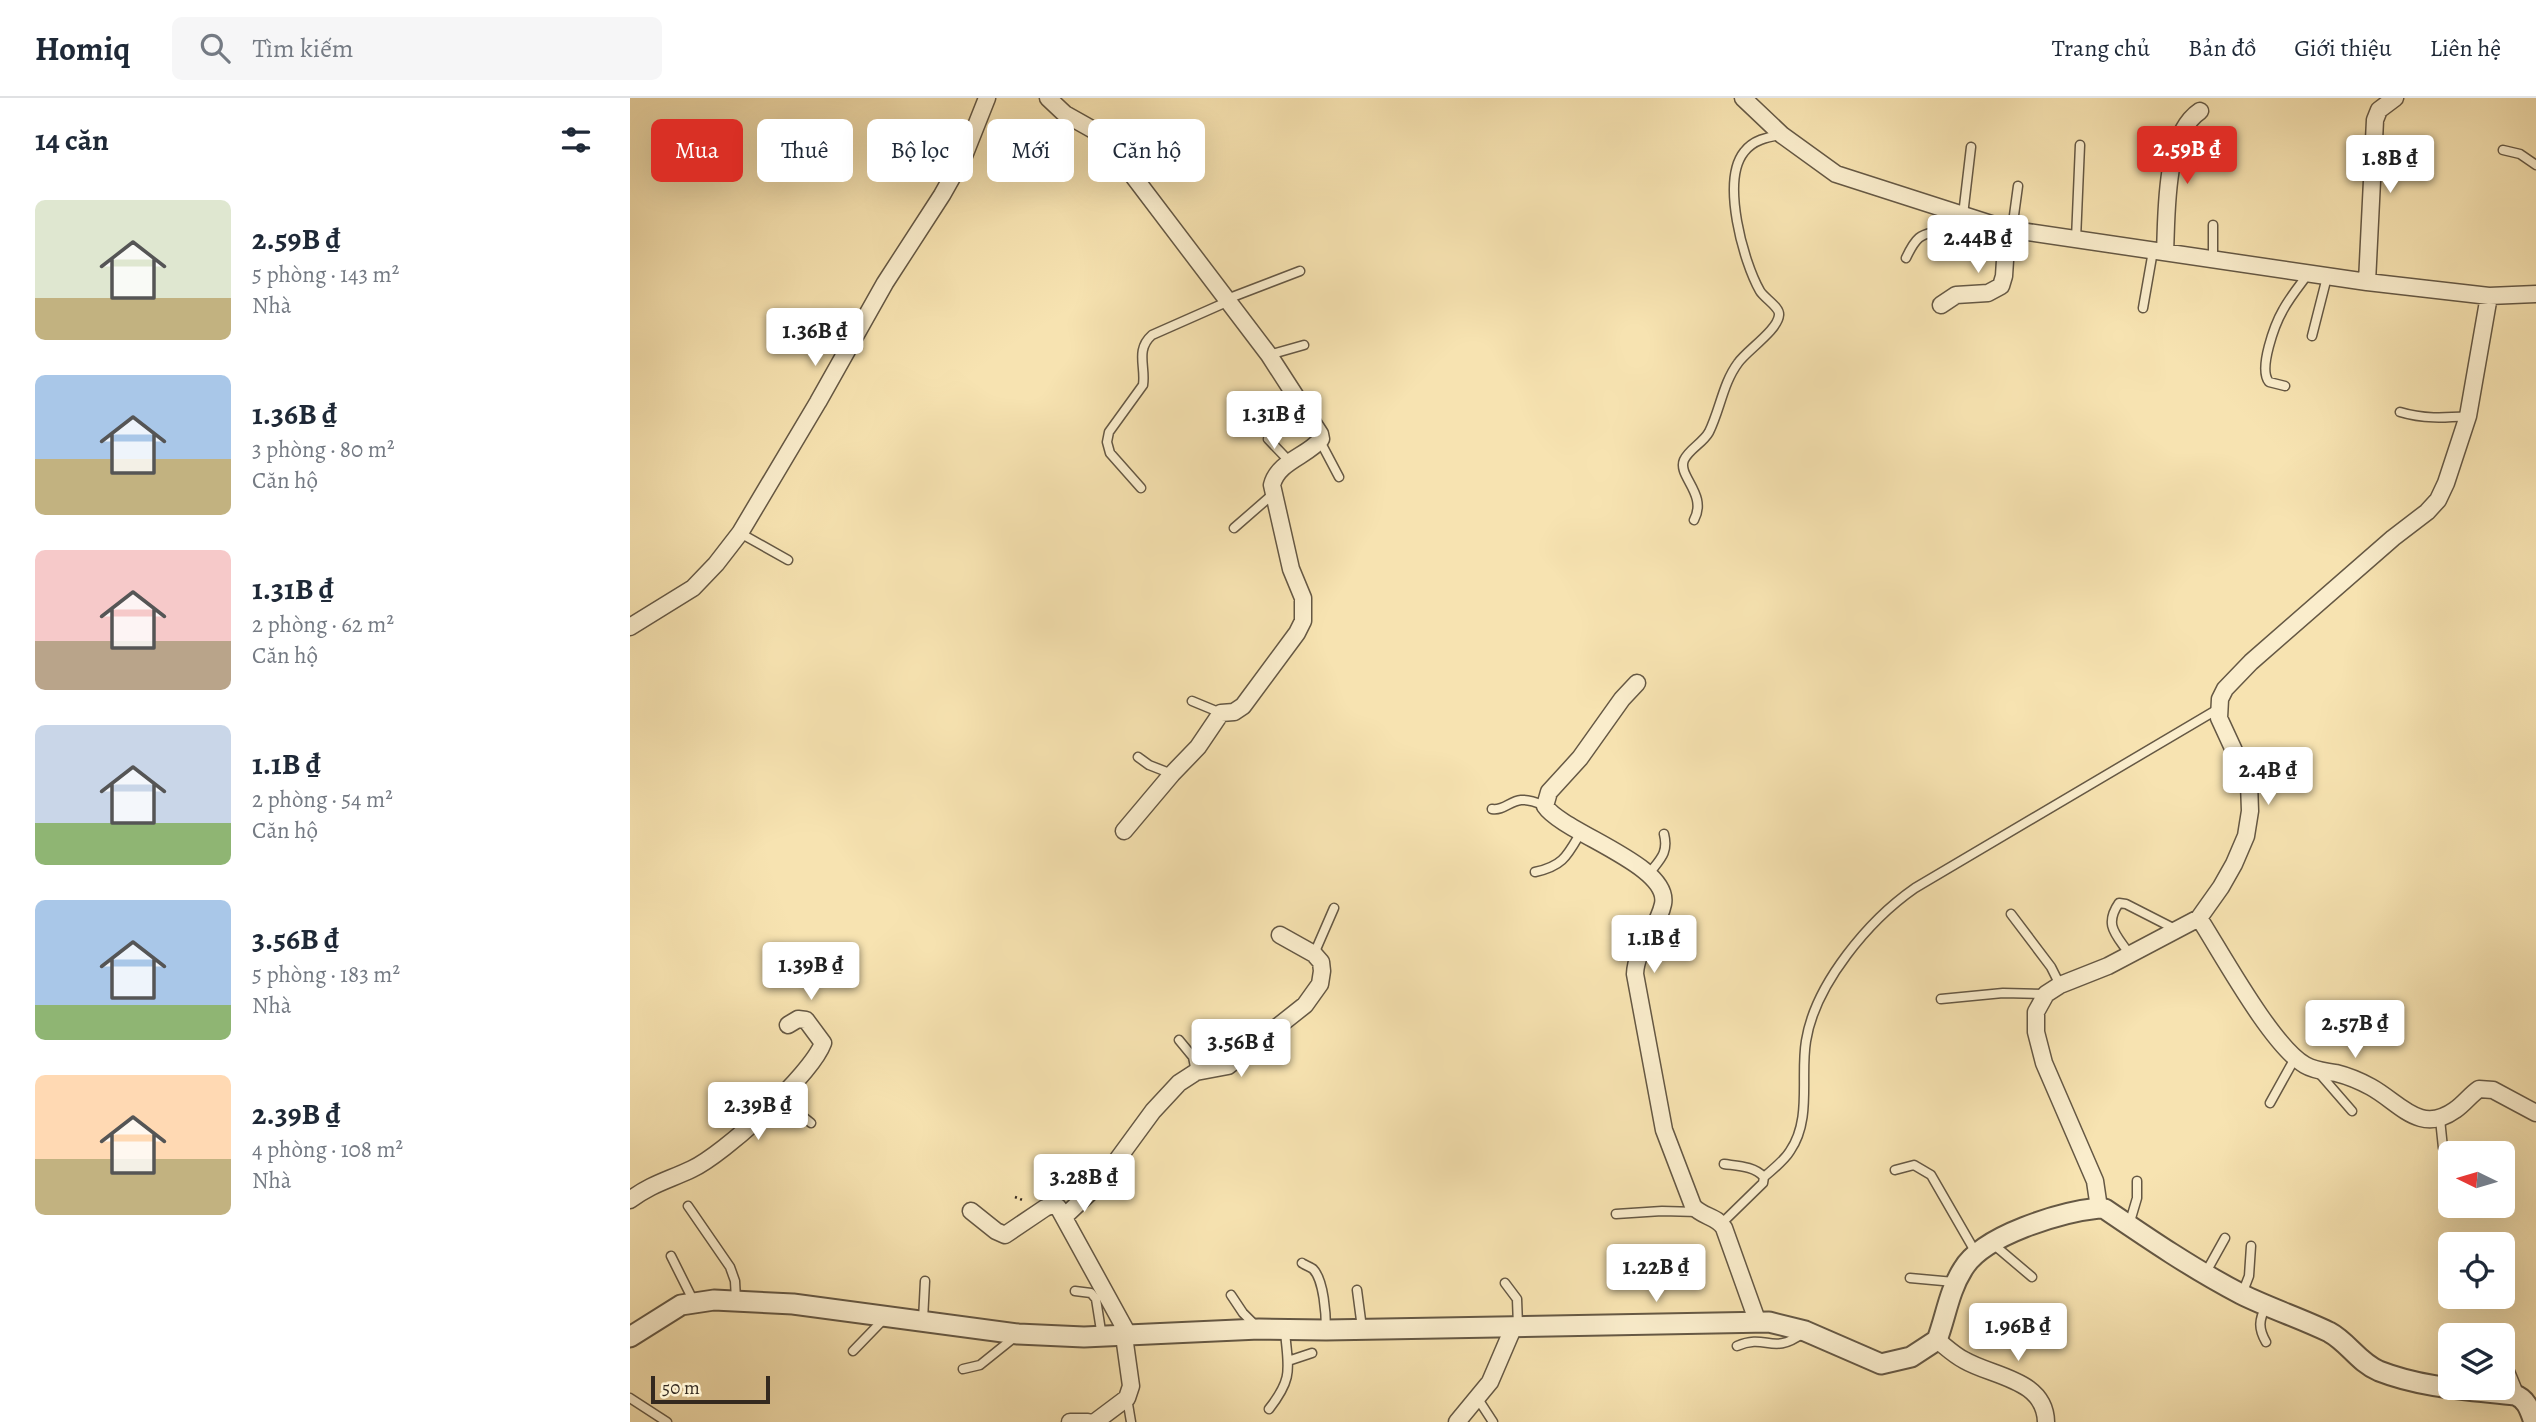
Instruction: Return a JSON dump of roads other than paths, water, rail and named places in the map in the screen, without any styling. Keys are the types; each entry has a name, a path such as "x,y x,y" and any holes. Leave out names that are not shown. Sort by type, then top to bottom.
{"street":[{"path":"630,627 693,588 740,533 818,402 884,283 950,181 964,156 987,98"},
{"path":"1048,98 1065,114 1097,132 1105,140 1269,355 1320,435 1320,441 1290,462 1273,480 1273,494 1292,569 1303,598 1303,621 1243,706 1234,712 1221,713 1198,747 1124,831"},
{"path":"1743,98 1782,135 1836,174 2010,230 2367,282 2489,296 2536,294"},
{"path":"2367,282 2375,120 2379,110 2395,98"},
{"path":"2159,252 2170,174 2183,128 2190,118 2200,111"},
{"path":"1941,305 1956,295 1988,293 1998,289 2004,276 2010,230"},
{"path":"2099,1208 2095,1181 2044,1063 2036,1032 2036,1012 2053,989 2130,955 2199,918 2234,864 2246,836 2250,811 2249,783 2219,718 2218,709 2225,689 2250,662 2438,500 2468,416 2489,296"},
{"path":"1637,683 1622,699 1580,758 1549,792 1545,806 1550,813 1617,852 1648,874 1660,888 1663,904 1637,962 1635,974 1664,1130 1693,1206 1698,1212 1722,1223 1758,1323"},
{"path":"2199,918 2284,1048 2317,1071 2352,1078 2371,1087 2415,1117 2431,1121 2440,1119 2463,1104 2479,1089 2493,1090 2536,1113"},
{"path":"1065,1216 1093,1190 1153,1111 1179,1083 1196,1072 1228,1066 1305,1005 1320,984 1321,962 1314,954 1280,935"},
{"path":"630,1200 653,1184 692,1169 711,1158 780,1098 823,1043 806,1020 798,1019 788,1025"},
{"path":"971,1211 1005,1235 1052,1205 1058,1207 1065,1216 1127,1336 1132,1386 1127,1398 1095,1422"},
{"path":"631,1333 671,1310 694,1302 736,1300 793,1304 1018,1334 1102,1337 1259,1329 1758,1323 1784,1325 1805,1331 1881,1364 1911,1357 1937,1340 1947,1303 1956,1283 1964,1268 1984,1247 2031,1226 2099,1208 2105,1209 2158,1246 2242,1294 2330,1333 2360,1360 2378,1370 2450,1388 2519,1396 2529,1407 2534,1422"},
{"path":"1457,1422 1478,1399 1500,1362 1516,1326"},
{"path":"1937,1340 1964,1360 2035,1392 2042,1403 2046,1422"},
{"path":"1070,1422 1088,1422"}],"lane":[{"path":"1694,520 1698,513 1698,501 1683,467 1684,460 1708,434 1737,363 1776,324 1779,315 1778,310 1761,292 1747,262 1737,223 1736,167 1742,153 1752,144 1764,138 1782,135"},
{"path":"2077,239 2080,145"},
{"path":"1906,258 1916,239 1926,233 1950,227 1961,214 1971,147"},
{"path":"2503,150 2526,157 2536,165"},
{"path":"2010,230 2018,186"},
{"path":"2213,225 2213,260"},
{"path":"2143,308 2159,252"},
{"path":"1141,488 1110,453 1107,442 1109,432 1143,386 1145,376 1142,354 1145,343 1152,335 1300,271"},
{"path":"2286,386 2269,382 2265,377 2265,366 2277,321 2308,274"},
{"path":"2312,336 2327,277"},
{"path":"806,320 851,343"},
{"path":"1269,355 1304,345"},
{"path":"2400,412 2429,418 2468,416"},
{"path":"1268,439 1290,462"},
{"path":"1320,441 1339,477"},
{"path":"1234,528 1273,494"},
{"path":"740,533 788,560"},
{"path":"1192,701 1221,713"},
{"path":"1722,1223 1789,1154 1799,1133 1803,1111 1805,1048 1815,1009 1865,932 1881,914 1915,888 2218,709"},
{"path":"1138,757 1149,765 1172,774"},
{"path":"2249,783 2260,778 2275,763"},
{"path":"1492,809 1500,809 1519,800 1545,806"},
{"path":"1535,872 1560,863 1581,832"},
{"path":"1648,874 1664,853 1664,834"},
{"path":"2130,955 2111,926 2112,914 2119,904 2126,904 2176,930"},
{"path":"1314,954 1334,908"},
{"path":"1941,999 2053,989 2051,967 2011,914"},
{"path":"1180,1040 1193,1057 1196,1072"},
{"path":"2270,1103 2295,1058"},
{"path":"2317,1071 2352,1111"},
{"path":"780,1098 811,1124"},
{"path":"2440,1119 2442,1141"},
{"path":"1078,1164 1093,1190"},
{"path":"1724,1164 1751,1168 1764,1177"},
{"path":"1895,1170 1914,1165 1931,1175 1984,1247 2032,1277"},
{"path":"2129,1225 2137,1198 2137,1181"},
{"path":"688,1206 730,1267 735,1281 736,1300"},
{"path":"1616,1214 1698,1212"},
{"path":"2205,1273 2225,1238"},
{"path":"2242,1294 2249,1276 2251,1245"},
{"path":"671,1256 694,1302"},
{"path":"1302,1263 1316,1274 1324,1300 1326,1330"},
{"path":"1910,1278 1956,1283"},
{"path":"923,1320 925,1281"},
{"path":"1504,1283 1517,1299 1516,1326"},
{"path":"1357,1290 1362,1328"},
{"path":"1074,1291 1091,1293 1096,1299 1102,1337"},
{"path":"1231,1295 1243,1313 1259,1329"},
{"path":"2266,1305 2259,1323 2266,1342"},
{"path":"853,1351 886,1317"},
{"path":"1269,1409 1286,1385 1288,1361 1285,1330"},
{"path":"1737,1346 1755,1341 1783,1345 1805,1331"},
{"path":"963,1370 980,1365 1018,1334"},
{"path":"1288,1361 1312,1353"},
{"path":"2515,1379 2519,1396"},
{"path":"630,1398 667,1422"},
{"path":"1127,1398 1131,1422"},
{"path":"1478,1399 1493,1422"}]}
